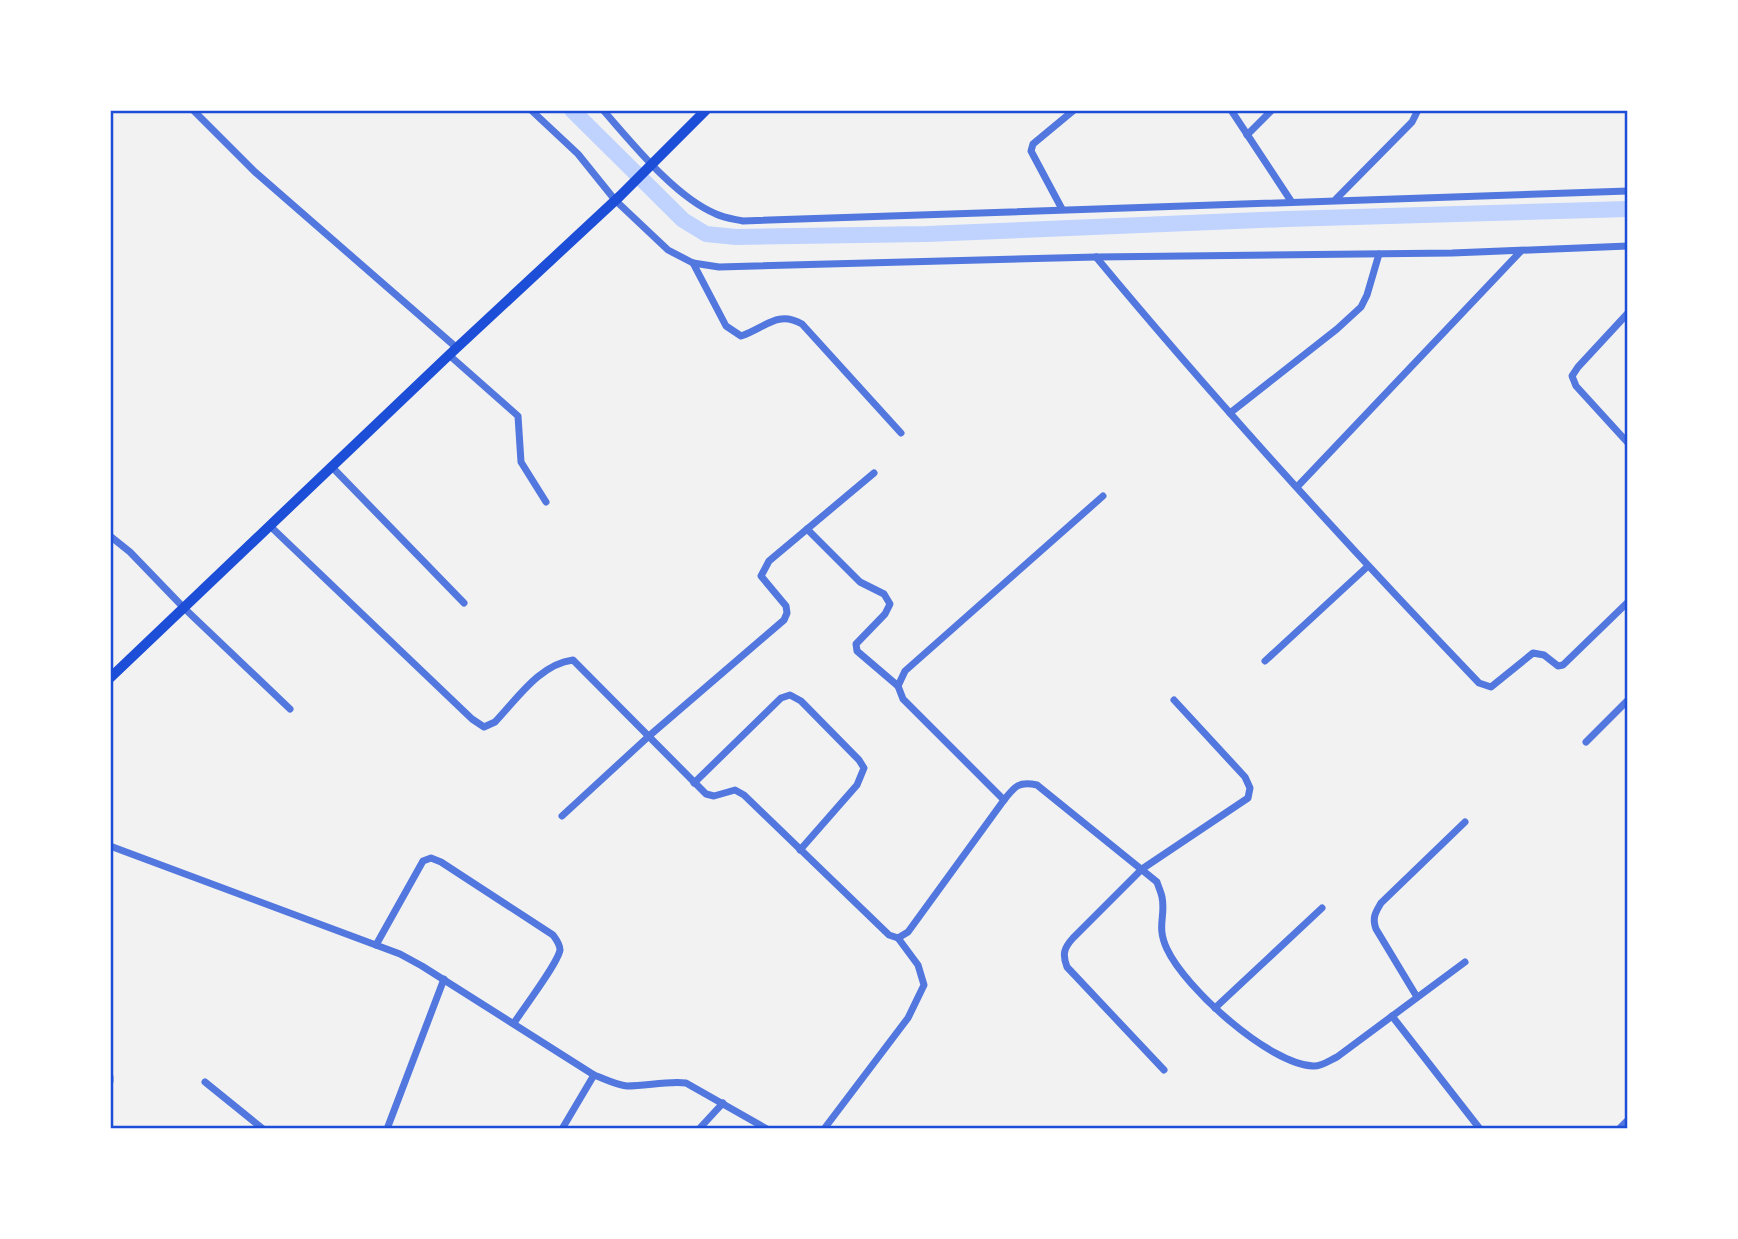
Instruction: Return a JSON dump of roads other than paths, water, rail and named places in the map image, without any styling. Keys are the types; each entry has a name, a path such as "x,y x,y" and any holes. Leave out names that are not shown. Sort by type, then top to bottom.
{"main road":[{"path":"110,678 453,351 618,198 706,110"}],"street":[{"path":"193,110 255,172 453,351 481,386 518,416 521,462 546,502"},
{"path":"531,110 578,154 668,250 693,263 719,267 1096,257 1522,251 1628,246"},
{"path":"603,110 650,167 698,205 718,215 743,221 1628,191"},
{"path":"1062,209 1031,151 1033,144 1074,110"},
{"path":"1231,110 1291,201"},
{"path":"1247,135 1272,110"},
{"path":"1336,200 1412,122 1418,110"},
{"path":"1297,487 1522,251"},
{"path":"1230,413 1356,312 1367,295 1379,254"},
{"path":"1096,257 1367,567 1479,682 1491,687 1533,653 1544,655 1558,666 1563,665 1628,602"},
{"path":"693,263 726,326 733,332 741,336 778,318 802,324 901,433"},
{"path":"1628,313 1572,376 1576,386 1628,443"},
{"path":"332,467 464,603"},
{"path":"562,816 649,736 784,620 786,606 761,576 762,570 769,561 874,473"},
{"path":"898,686 905,671 1103,496"},
{"path":"270,526 472,719 484,727 495,722 546,669 558,662 573,660 706,794 714,796 734,790 744,795 889,935 898,938 918,965 924,985 908,1018 824,1129"},
{"path":"807,529 860,582 884,594 890,604 886,614 856,644 857,651 898,686 903,699 1004,800"},
{"path":"110,536 130,552 184,608 290,709"},
{"path":"1265,661 1367,567"},
{"path":"694,783 781,698 790,695 801,701 864,768 857,785 800,849"},
{"path":"1164,1070 1067,967 1063,957 1065,947 1073,938 1142,869 1248,798 1250,789 1245,777 1174,700"},
{"path":"1586,742 1628,700"},
{"path":"898,938 908,932 1004,800 1015,787 1025,783 1037,785 1157,882 1163,898 1160,926 1166,948 1178,968 1215,1008 1248,1035 1300,1065 1317,1067 1337,1057 1465,962"},
{"path":"1417,997 1376,929 1373,922 1375,914 1381,903 1465,822"},
{"path":"110,846 411,960 594,1075 626,1086 685,1083 767,1129"},
{"path":"376,945 423,861 431,858 440,862 553,935 558,942 560,951 514,1023"},
{"path":"1215,1008 1322,908"},
{"path":"387,1129 444,979"},
{"path":"1392,1016 1480,1129"},
{"path":"562,1129 594,1075"},
{"path":"205,1082 263,1129"},
{"path":"699,1129 723,1103"},
{"path":"1619,1129 1628,1120"}],"waterway":[{"path":"572,110 683,220 706,234 736,237 927,234 1286,219 1628,209"}]}
